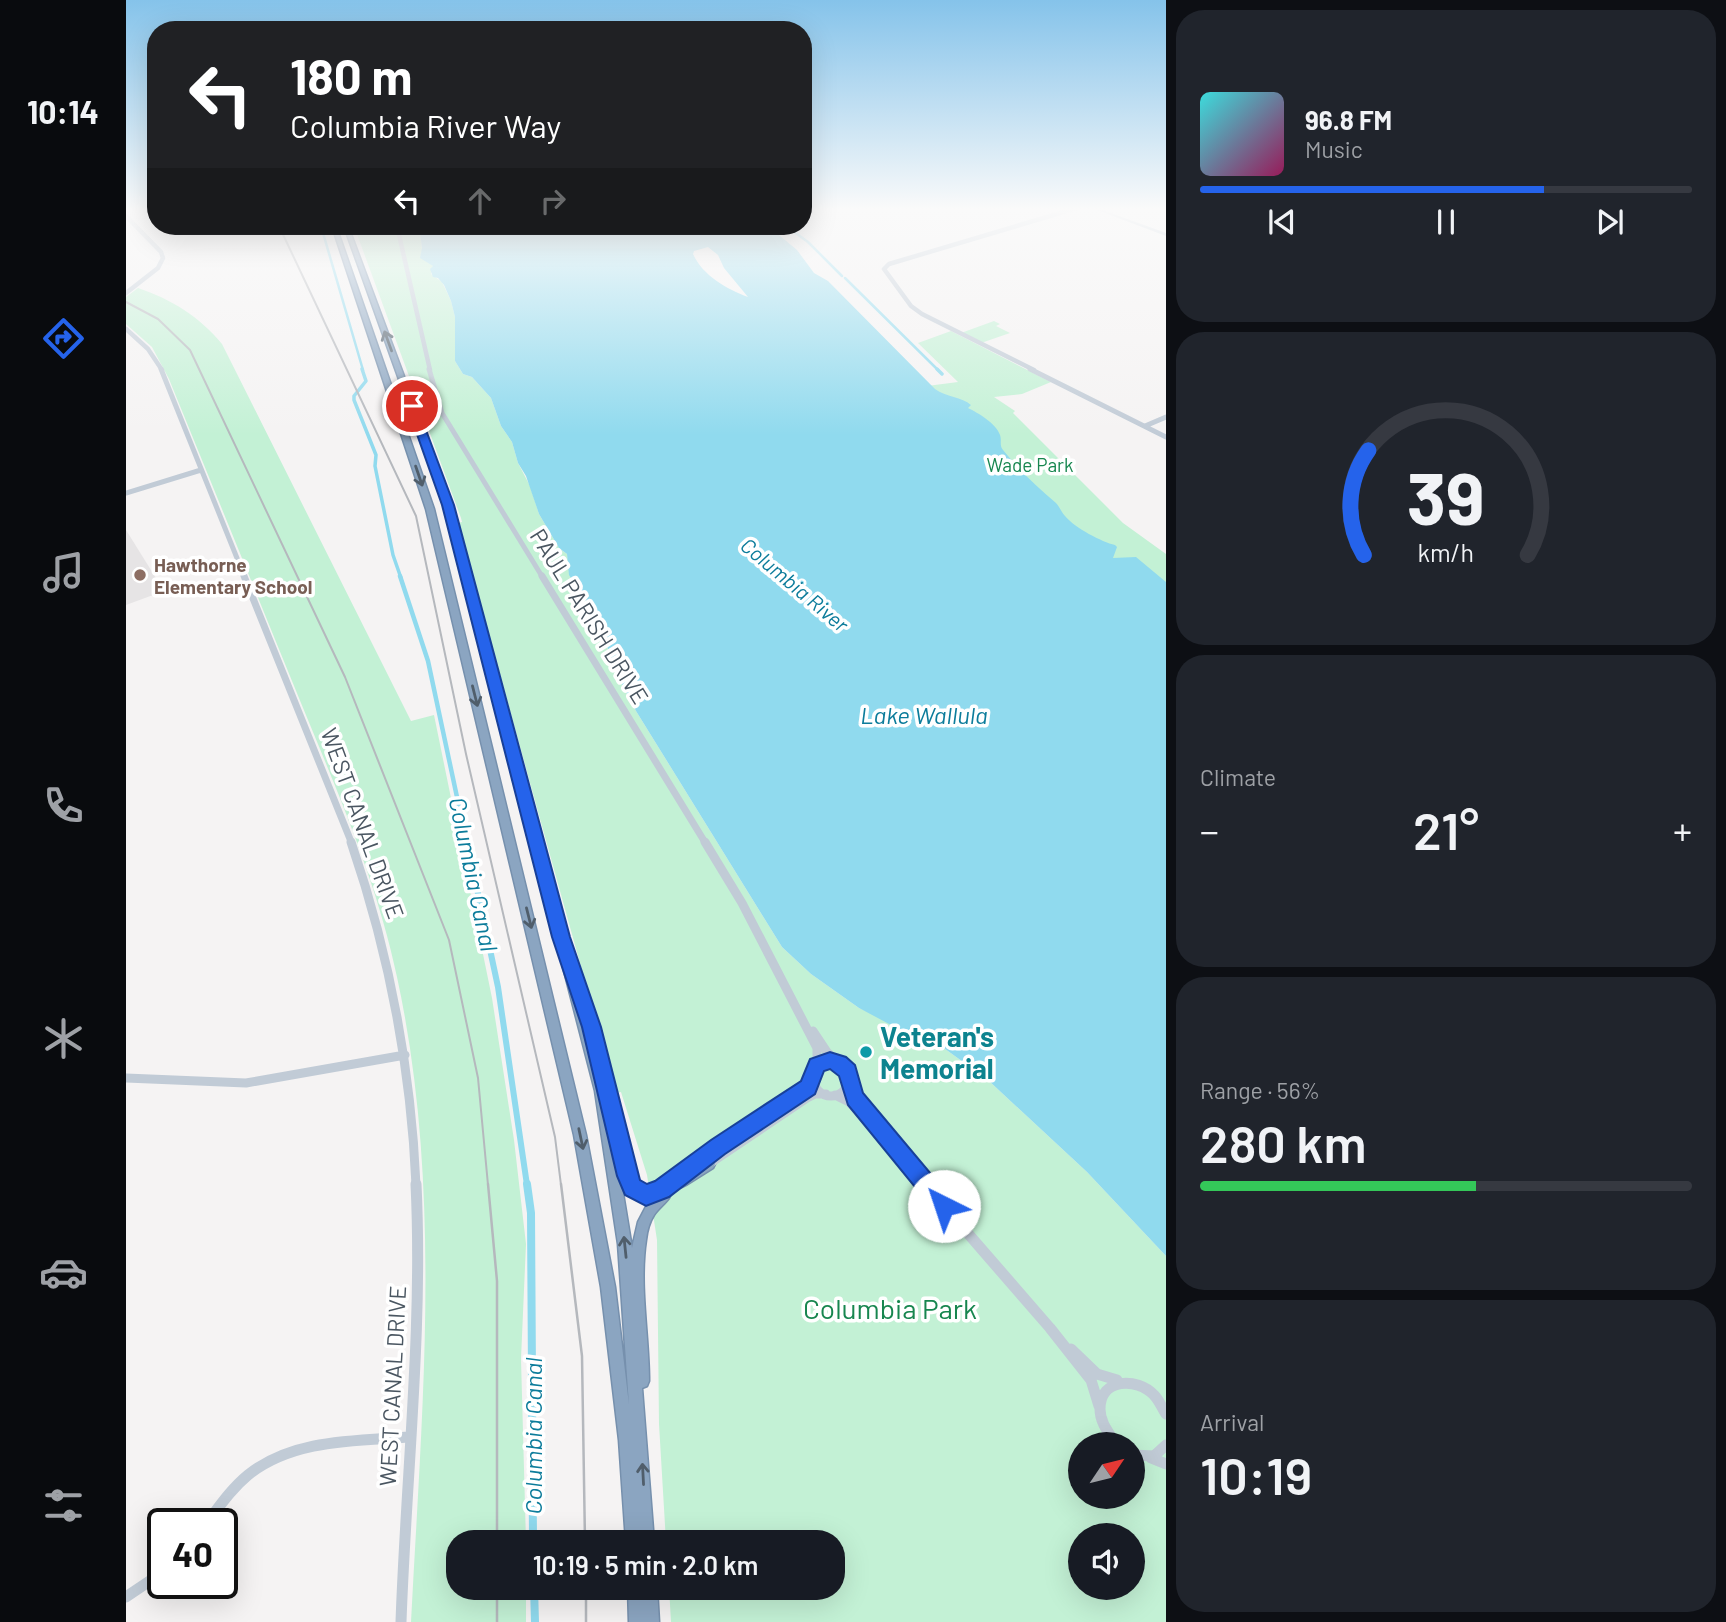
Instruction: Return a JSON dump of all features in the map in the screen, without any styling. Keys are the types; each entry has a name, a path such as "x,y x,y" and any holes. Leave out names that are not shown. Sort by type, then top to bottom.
{"highway":[{"path":"354,284 430,509 580,1135 608,1287 626,1440 633,1530"},
{"path":"367,284 448,505 601,1091 625,1244 642,1448"},
{"path":"561,937 588,1013 632,1188 643,1195 654,1194 706,1160"},
{"path":"645,1530 640,1235 647,1214 656,1202 706,1160"},
{"path":"636,1600 637,1622"},
{"path":"650,1600 651,1622"}],"street":[{"name":"PAUL PARISH DRIVE","path":"410,284 433,390 442,413 742,903 818,1050 815,1070"},
{"path":"896,284 909,303 922,314 1166,437"},
{"name":"WEST CANAL DRIVE","path":"126,329 143,342 158,363 358,859 381,932 405,1055 416,1171 419,1290 401,1622"},
{"path":"1145,426 1166,417"},
{"path":"126,493 201,470"},
{"name":"PAUL PARISH DRIVE","path":"797,1009 825,1049 839,1063"},
{"path":"126,1079 246,1083 405,1055"},
{"path":"706,1160 808,1087 815,1070 825,1061 839,1063 848,1071 853,1096 892,1146 1050,1328 1093,1383 1103,1425 1108,1432"},
{"path":"815,1070 816,1086 851,1104 892,1146"},
{"path":"706,1160 807,1098 815,1094 845,1091 850,1082"},
{"path":"1050,1328 1097,1374 1143,1386 1159,1400 1166,1414"},
{"path":"1099,1406 1107,1387 1120,1381"},
{"path":"218,1508 232,1488 256,1468 275,1457 305,1449 409,1437"},
{"path":"1148,1457 1159,1453 1166,1445"},
{"path":"1145,1457 1166,1464"},
{"path":"126,1598 147,1583"}],"shaded area":[{"name":"Hawthorne Elementary School","path":"126,530 164,591 126,605"}],"green space":[{"name":"Columbia Park","path":"375,284 443,284 455,317 455,361 463,374 472,377 491,398 501,426 512,442 539,514 559,548 567,554 572,581 586,601 586,607 605,639 614,669 636,711 782,947 811,974 859,1008 941,1046 988,1080 1087,1172 1166,1256 1166,1622 671,1622 670,1600 845,1600 845,1530 665,1530 659,1424 657,1240 647,1175 621,1092 616,1093 458,523 462,522"},
{"path":"138,288 162,298 204,325 222,344 411,721 434,715 492,998 514,1140 526,1244 521,1359 526,1530 446,1530 446,1600 526,1600 526,1622 411,1622 424,1379 425,1218 411,1057 397,977 368,872 329,770 169,379 152,347 126,324 126,297"},
{"path":"994,321 1000,324 996,326 1010,333 981,343 961,333"},
{"name":"Wade Park","path":"951,331 1051,382 1022,394 994,397 1015,411 1013,413 1123,523 1166,554 1166,609 1142,591 927,386 958,382 918,343"}],"water":[{"name":"Lake Wallula","path":"721,284 748,297 737,284 831,284 935,389 967,402 971,405 968,408 991,423 1000,435 1003,450 1028,478 1056,503 1069,521 1089,534 1115,545 1117,547 1113,558 1136,557 1166,582 1166,1256 1087,1172 988,1080 941,1046 906,1033 859,1008 811,974 782,947 636,711 614,669 605,639 591,620 586,601 569,575 567,554 559,548 539,514 512,442 501,426 491,398 472,377 463,374 455,361 455,317 444,285"}],"waterway":[{"name":"Columbia Canal","path":"338,284 363,370"},
{"path":"851,284 938,370"},
{"name":"Columbia Canal","path":"362,369 366,381 354,396 354,400 376,455 375,466 393,555 401,578"},
{"path":"938,370 942,374"},
{"name":"Columbia Canal","path":"400,576 428,661 467,844"},
{"name":"Columbia Canal","path":"467,842 498,987 527,1185"},
{"name":"Columbia Canal","path":"527,1184 531,1213 533,1530"},
{"name":"Columbia Canal","path":"534,1600 535,1622"}],"railway":[{"path":"306,284 416,516 466,754 555,1137 561,1185"},
{"path":"126,302 158,319 190,350 345,677 449,940 478,1078 488,1185"},
{"path":"488,1184 497,1281 497,1530"},
{"path":"561,1184 582,1356 585,1530"},
{"path":"497,1600 497,1622"},
{"path":"586,1600 586,1622"}],"place":[{"name":"Hawthorne Elementary School","path":"140,575"},
{"name":"Veteran's Memorial","path":"866,1052"}],"route":[{"path":"412,406 448,505 561,937 592,1027 632,1188 646,1195 662,1190 718,1147 808,1087 814,1068 820,1062 830,1060 844,1066 848,1071 850,1089 855,1098 944,1206"}],"water label":[{"name":"Columbia River","path":"795,584"}]}
